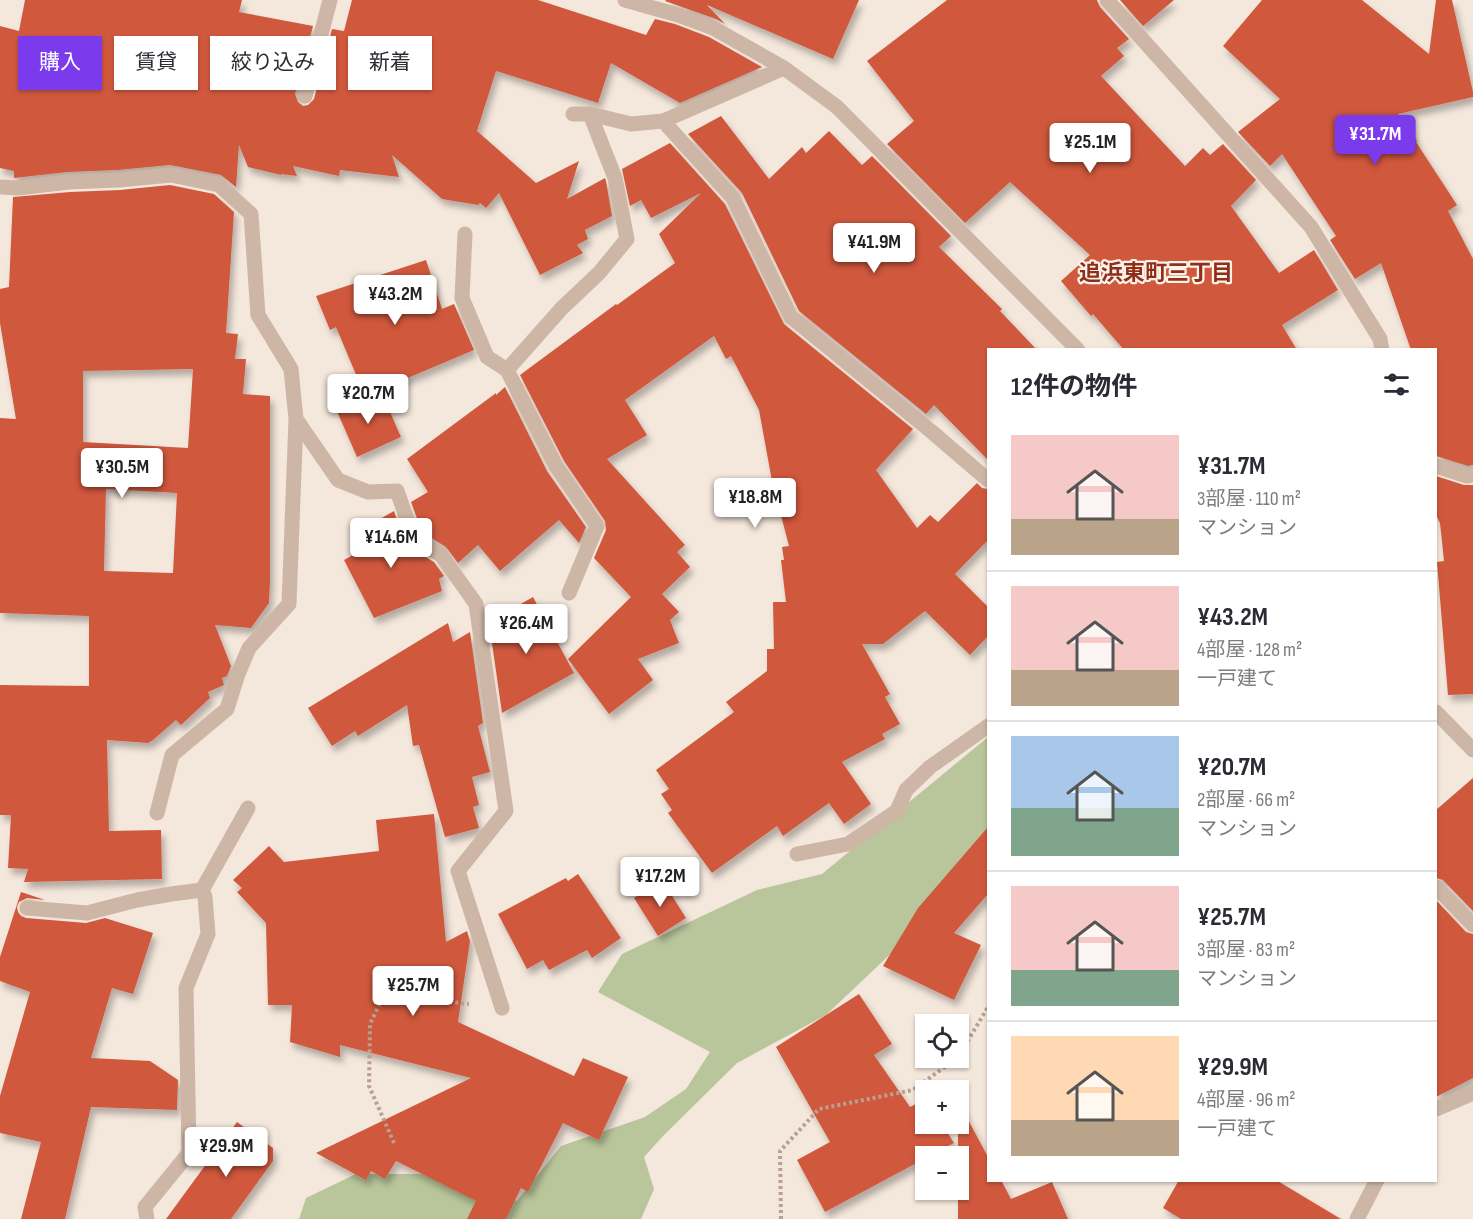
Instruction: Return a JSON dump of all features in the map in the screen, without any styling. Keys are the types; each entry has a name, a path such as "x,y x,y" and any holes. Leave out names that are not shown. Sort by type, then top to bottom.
{"street":[{"path":"305,96 330,0"},
{"path":"625,0 713,28 784,68 837,107 1076,348"},
{"path":"1107,0 1311,227 1380,339 1382,348"},
{"path":"573,114 590,114 631,124 663,121 784,68"},
{"path":"507,370 562,308 599,273 627,239 615,178 590,114"},
{"path":"663,121 732,198 791,317 987,479"},
{"path":"0,187 18,188 171,175 219,185 250,214 258,315 291,369 296,419 289,603 249,648 227,709 172,755 157,813"},
{"path":"465,234 462,298 487,357 507,370 556,466 597,526 569,593"},
{"path":"296,419 338,480 368,492 397,491 414,538 441,555 476,604 506,811 458,871 502,1008"},
{"path":"1437,466 1467,476 1473,475"},
{"path":"1437,713 1473,750"},
{"path":"796,854 848,844 897,811 906,790 930,767 987,727"},
{"path":"202,890 248,808"},
{"path":"1437,888 1473,925"},
{"path":"27,908 87,913 137,900 202,890"},
{"path":"147,1219 145,1207 189,1153 186,988 208,934 205,897 202,890"},
{"path":"1437,1109 1473,1093"},
{"path":"1356,1219 1376,1182"}],"path":[{"path":"394,1143 369,1086 370,1024 384,994 502,1008"},
{"path":"969,1038 987,1008"},
{"path":"780,1219 780,1151 819,1109 914,1090 943,1068"}],"green space":[{"path":"987,738 987,875 901,944 826,1015 737,1063 664,1135 644,1157 654,1189 641,1219 299,1219 306,1198 356,1174 430,1174 517,1201 561,1146 645,1117 686,1089 710,1052 598,992 622,954 757,890 822,874"}],"building":[{"path":"25,0 242,0 239,12 313,26 310,36 210,36 210,90 296,90 298,102 303,106 308,105 314,99 316,90 336,90 336,36 330,36 332,29 344,31 352,0 538,0 646,35 655,19 709,37 762,67 680,103 611,63 598,103 496,71 477,131 536,183 579,161 567,199 605,178 606,181 612,216 585,230 588,239 577,245 583,253 540,275 499,193 486,208 480,203 478,205 442,199 392,155 399,177 340,170 339,176 293,166 297,176 281,175 248,167 239,145 236,187 221,175 170,165 14,178 14,171 0,168 0,26 19,31"},
{"path":"666,0 859,0 833,59 707,5 725,24"},
{"path":"947,0 1097,0 1100,7 1129,39 1117,48 1124,56 1101,76 1185,166 1203,148 1210,155 1223,144 1256,180 1231,206 1279,273 1314,250 1338,290 1282,325 1296,348 1122,348 1061,281 1090,255 1010,182 965,223 887,144 914,121 867,61"},
{"path":"1120,0 1174,0 1143,26"},
{"path":"1262,0 1362,0 1429,54 1436,0 1452,0 1473,97 1398,114 1457,205 1448,211 1473,259 1473,465 1468,466 1437,456 1437,348 1410,348 1381,263 1355,279 1330,240 1336,236 1282,154 1270,166 1238,132 1280,99 1223,46"},
{"path":"721,116 769,179 802,147 806,153 829,131 862,165 872,156 951,236 939,247 1002,309 1000,311 1035,348 987,348 987,459 934,405 926,414 799,311 742,193 688,134"},
{"path":"670,143 725,204 784,324 913,429 876,470 917,528 930,515 938,522 977,483 987,489 987,541 955,574 987,606 987,637 970,655 925,611 883,644 862,644 890,694 885,697 900,724 882,734 885,739 842,762 871,804 844,824 829,803 783,836 777,826 712,873 668,813 672,810 661,794 669,789 656,770 734,712 726,702 767,671 767,649 774,649 773,602 786,602 781,560 784,560 782,547 789,546 772,481 759,410 731,356 726,359 714,336 625,400 647,435 607,459 685,545 677,552 690,567 662,594 679,612 670,620 679,643 638,659 653,680 609,714 568,659 631,597 594,558 606,530 605,521 564,461 520,375 675,263 659,234 701,193 651,218 641,200 630,206 622,169"},
{"path":"170,185 214,194 234,212 226,333 238,334 235,359 246,359 243,394 270,396 269,603 251,628 215,625 231,666 227,676 222,678 224,685 208,692 210,698 181,725 176,720 148,743 107,740 109,831 161,830 162,879 24,882 28,869 8,868 11,815 0,815 0,685 89,686 89,616 0,613 0,418 16,419 0,323 0,289 9,287 13,197","holes":["193,369 188,448 83,442 83,371","106,489 177,493 173,573 104,571"]},
{"path":"426,260 442,309 454,304 474,350 365,396 336,327 330,330 316,296"},
{"path":"505,387 547,471 586,527 579,543 559,520 500,571 478,545 458,563 446,547 422,532 411,502 428,492 407,459"},
{"path":"355,401 386,403 401,437 357,457 336,409"},
{"path":"1437,476 1464,485 1473,485 1473,694 1448,695 1437,562 1444,561 1440,523 1437,517"},
{"path":"394,511 405,543 434,562 444,576 439,579 442,591 374,618 344,560 355,554 350,546 363,539 359,531"},
{"path":"533,597 574,673 502,713 489,622"},
{"path":"448,623 453,642 470,632 483,723 478,726 490,772 472,777 479,805 473,807 479,828 445,837 419,745 413,746 407,705 358,736 355,731 332,746 308,708"},
{"path":"1473,778 1473,911 1443,880 1437,878 1437,809"},
{"path":"434,814 446,942 467,931 470,941 458,1022 574,1076 583,1058 628,1077 599,1140 563,1123 528,1192 521,1188 506,1219 467,1219 476,1201 396,1161 385,1179 371,1171 366,1180 316,1153 471,1078 340,1045 340,1057 290,1042 292,1005 268,1005 266,923 237,892 242,888 233,880 269,846 284,862 379,851 376,820"},
{"path":"987,828 987,895 954,933 981,945 954,1000 883,966 918,908"},
{"path":"578,874 621,938 592,958 587,950 549,970 543,960 527,969 498,914"},
{"path":"662,880 686,918 658,936 634,898"},
{"path":"21,892 45,900 27,898 19,902 18,912 26,918 86,923 105,918 153,933 133,994 112,988 91,1058 150,1061 178,1080 177,1110 91,1107 65,1219 21,1219 41,1142 0,1133 0,1096 30,992 0,981 0,957"},
{"path":"1437,901 1466,932 1473,934 1473,1078 1437,1096"},
{"path":"859,994 892,1044 874,1055 910,1107 915,1104 915,1134 948,1134 954,1143 948,1146 915,1146 915,1164 825,1212 797,1160 830,1142 776,1047"},
{"path":"237,1122 273,1148 273,1161 231,1219 166,1219"},
{"path":"969,1122 987,1155 987,1182 1002,1182 1011,1199 1052,1182 1068,1219 958,1219 958,1200 969,1200 969,1146 958,1146 958,1134 969,1134"},
{"path":"1178,1182 1279,1182 1341,1219 1181,1219 1163,1208"}],"district":[{"name":"追浜東町三丁目","path":"1156,273"}]}
